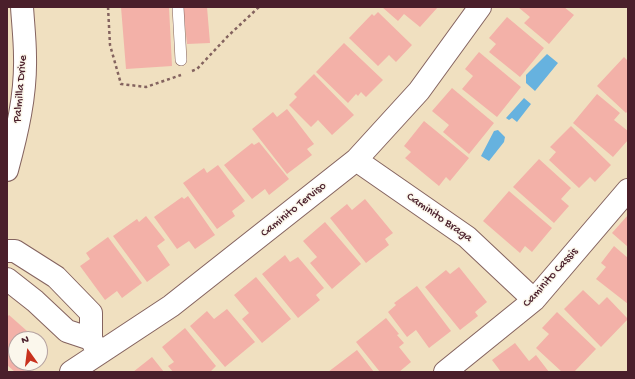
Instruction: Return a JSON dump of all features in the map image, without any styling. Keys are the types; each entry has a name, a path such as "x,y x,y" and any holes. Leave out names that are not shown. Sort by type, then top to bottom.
{"street":[{"name":"Palmilla Drive","path":"7,170 16,139 22,101 25,58 22,7"},
{"name":"Caminito Terviso","path":"72,372 95,346 171,306 356,160 419,91 480,7"},
{"name":"Caminito Braga","path":"356,160 467,237 534,300"},
{"name":"Caminito Cassis","path":"445,372 534,300 628,190"},
{"path":"7,251 15,250 56,277 91,313 95,346"},
{"path":"35,263 12,283 67,331 95,346"}],"lane":[{"path":"178,7 181,60"}],"path":[{"path":"108,7 110,45 121,84 146,87 181,76 197,69 228,36 259,7"},
{"path":"181,60 181,76"}],"water":[{"path":"547,54 558,63 535,91 526,83 526,75"},
{"path":"524,98 531,104 517,122 512,118 509,120 506,118"},
{"path":"498,130 505,137 504,142 489,161 481,156 494,131"}],"building":[{"path":"121,7 169,7 172,66 126,69"},
{"path":"183,7 207,7 210,43 187,44"},
{"path":"382,7 438,7 420,27 404,14 398,21"},
{"path":"518,7 564,7 574,15 549,44 524,23 530,17"},
{"path":"378,12 412,45 396,62 389,55 378,66 349,38 372,14 374,16"},
{"path":"507,17 544,48 520,77 489,52 496,44 489,38"},
{"path":"344,43 383,80 366,97 361,92 358,96 356,94 348,103 316,72"},
{"path":"479,52 521,87 497,117 462,89 473,76 465,69"},
{"path":"624,57 628,61 628,111 626,113 597,86"},
{"path":"314,74 354,115 332,135 318,120 311,127 289,105 297,97 294,94"},
{"path":"452,88 494,123 469,154 443,132 449,125 432,111"},
{"path":"597,94 620,113 614,120 628,131 628,140 613,157 573,123"},
{"path":"287,109 314,144 307,149 312,155 287,174 252,129 273,112 277,117"},
{"path":"424,121 469,158 450,181 446,177 439,186 405,158 411,152 404,146"},
{"path":"571,126 611,165 595,182 590,177 579,188 549,160 556,152 550,147"},
{"path":"259,142 289,179 269,195 265,189 252,199 224,165 252,143 254,145"},
{"path":"539,159 571,188 561,199 569,206 554,223 513,187"},
{"path":"218,165 245,201 232,211 235,216 217,229 183,183 204,168 207,173"},
{"path":"509,191 552,228 532,252 525,246 520,253 483,221"},
{"path":"188,196 215,235 195,249 189,241 177,249 154,217 182,197 184,199"},
{"path":"365,199 393,233 385,239 389,245 366,263 330,218 347,204 352,210"},
{"path":"628,215 628,247 612,233"},
{"path":"146,216 165,240 157,246 170,265 147,282 113,236 137,219 139,222"},
{"path":"325,222 361,264 332,289 310,263 317,257 303,241"},
{"path":"108,237 142,283 122,298 117,291 105,300 80,266 90,259 86,253"},
{"path":"614,246 628,258 628,304 596,279 606,267 601,263"},
{"path":"285,255 290,262 298,257 324,288 316,295 320,300 298,318 262,274"},
{"path":"459,267 487,302 475,312 478,316 460,330 425,287 446,270 450,274"},
{"path":"256,277 291,319 262,343 242,319 249,313 234,295"},
{"path":"417,286 451,331 429,348 416,330 407,337 388,312 396,305 394,303"},
{"path":"583,290 599,305 607,297 628,319 601,347 564,309"},
{"path":"227,309 255,342 225,367 190,326 207,311 214,319"},
{"path":"557,312 596,349 574,372 562,372 536,348 549,334 542,328"},
{"path":"9,315 27,331 8,331 8,366 7,365 7,317"},
{"path":"386,318 399,334 397,335 404,343 399,347 411,362 399,372 380,372 356,342"},
{"path":"185,328 216,366 210,372 173,372 168,366 174,362 162,347"},
{"path":"515,343 529,361 536,355 549,372 501,372 492,360"},
{"path":"357,350 374,372 328,372"},
{"path":"152,357 164,372 133,372"},
{"path":"14,371 28,371 27,372"}]}
